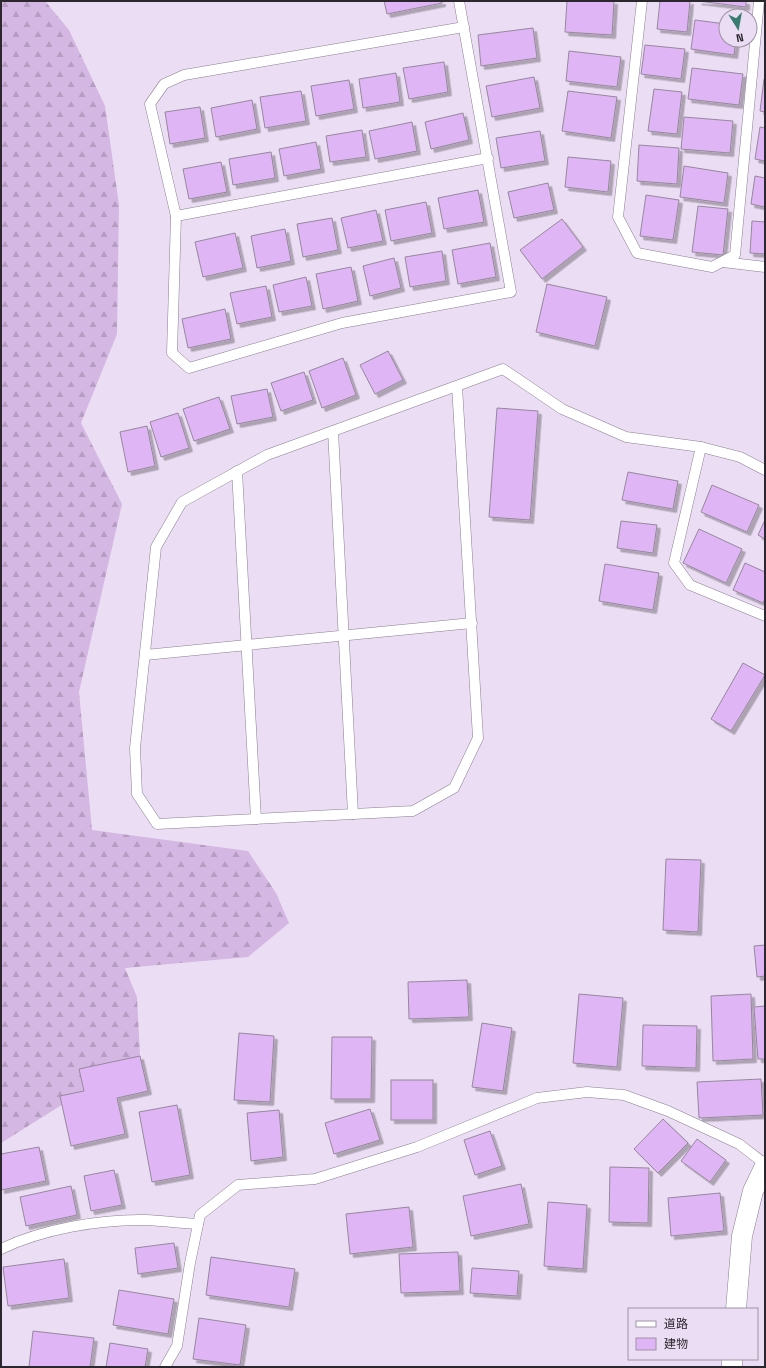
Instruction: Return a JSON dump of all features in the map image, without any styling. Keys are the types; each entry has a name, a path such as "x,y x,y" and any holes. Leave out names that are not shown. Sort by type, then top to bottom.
{"street":[{"path":"736,1308 742,1236 753,1191 765,1165"}],"lane":[{"path":"459,1 464,27 488,158 511,292 444,303 342,323 189,368 172,353 176,216 150,104 164,84 184,76 464,27"},
{"path":"642,1 618,217 637,253 712,267 734,255 761,41 759,1"},
{"path":"176,216 488,158"},
{"path":"723,262 765,267"},
{"path":"457,386 478,738 454,788 414,811 157,824 137,794 134,748 156,547 182,502 267,455 503,369 562,409 626,437 701,447 740,457 765,470"},
{"path":"333,431 353,814"},
{"path":"701,447 674,563 690,585 765,616"},
{"path":"237,471 256,819"},
{"path":"145,655 472,623"},
{"path":"165,1367 177,1346 190,1263 200,1215 238,1185 315,1179 417,1147 537,1098 587,1092 624,1095 668,1111 739,1144 765,1165"},
{"path":"1,1249 10,1244 53,1231 111,1221 147,1220 198,1224"}],"green space":[{"path":"1,1 45,1 69,30 105,106 119,205 117,334 81,423 122,504 79,692 92,830 248,851 276,893 289,923 248,957 125,968 137,997 140,1056 1,1143"}],"building":[{"path":"384,1 442,1 442,3 387,14"},
{"path":"567,1 614,1 612,35 565,32"},
{"path":"660,1 690,1 687,32 657,29"},
{"path":"698,1 746,1 746,7"},
{"path":"695,20 718,23 718,48 735,48 734,55 691,49"},
{"path":"533,28 537,58 481,66 478,35"},
{"path":"645,45 685,49 681,79 641,74"},
{"path":"569,51 621,57 617,87 566,81"},
{"path":"444,62 448,92 409,99 403,68"},
{"path":"692,68 743,74 739,105 688,99"},
{"path":"396,73 400,102 363,108 359,79"},
{"path":"534,77 540,108 492,117 486,86"},
{"path":"764,79 765,80 765,112 760,111"},
{"path":"349,80 354,109 316,116 311,86"},
{"path":"654,89 682,92 677,134 648,131"},
{"path":"301,91 306,121 265,128 260,97"},
{"path":"568,91 617,97 611,138 562,131"},
{"path":"252,100 257,129 216,137 211,108"},
{"path":"200,107 205,138 170,144 165,112"},
{"path":"463,113 469,140 431,149 425,122"},
{"path":"684,117 733,121 730,153 681,149"},
{"path":"412,122 417,151 375,159 369,131"},
{"path":"760,127 765,128 765,161 755,159"},
{"path":"362,130 366,157 330,162 326,136"},
{"path":"540,131 545,161 501,168 496,138"},
{"path":"316,142 321,169 284,176 279,149"},
{"path":"639,145 679,148 677,184 637,181"},
{"path":"271,152 275,178 233,185 229,159"},
{"path":"568,157 611,161 608,192 565,187"},
{"path":"221,162 227,192 189,199 183,169"},
{"path":"684,166 728,173 724,203 680,197"},
{"path":"755,176 765,178 765,207 751,204"},
{"path":"548,183 554,210 514,218 508,192"},
{"path":"478,190 484,222 444,229 438,198"},
{"path":"646,195 679,200 673,240 640,236"},
{"path":"426,202 432,233 391,241 385,210"},
{"path":"698,206 728,209 723,255 692,252"},
{"path":"376,210 383,241 348,248 341,218"},
{"path":"332,218 338,250 303,257 297,224"},
{"path":"562,219 583,247 542,279 520,250"},
{"path":"752,221 765,222 765,254 750,253"},
{"path":"285,229 291,261 257,268 251,236"},
{"path":"235,233 243,268 203,277 195,242"},
{"path":"490,243 496,277 458,284 452,250"},
{"path":"442,251 446,281 410,287 405,257"},
{"path":"394,258 401,288 370,296 363,266"},
{"path":"351,267 358,301 323,309 316,274"},
{"path":"306,277 312,306 279,312 273,285"},
{"path":"547,284 607,297 595,346 536,332"},
{"path":"266,286 272,317 237,324 230,293"},
{"path":"225,309 231,339 188,348 182,319"},
{"path":"388,351 403,380 375,394 360,365"},
{"path":"343,358 356,395 322,408 309,371"},
{"path":"304,372 313,400 281,411 271,383"},
{"path":"267,389 273,417 237,424 231,396"},
{"path":"219,397 230,429 194,441 183,409"},
{"path":"497,408 538,411 530,520 489,517"},
{"path":"178,413 189,448 161,457 150,422"},
{"path":"147,426 155,466 128,472 120,432"},
{"path":"628,472 678,481 673,509 622,500"},
{"path":"712,485 759,505 747,532 701,512"},
{"path":"765,520 765,539 758,535"},
{"path":"621,521 657,525 653,553 617,548"},
{"path":"699,529 742,549 726,583 683,563"},
{"path":"745,563 765,572 765,599 763,603 733,590"},
{"path":"605,564 659,573 653,610 599,601"},
{"path":"743,663 765,675 731,731 711,719"},
{"path":"666,859 701,860 698,932 663,930"},
{"path":"765,945 765,976 757,977 754,946"},
{"path":"467,980 469,1017 409,1019 408,982"},
{"path":"579,994 623,998 617,1067 573,1063"},
{"path":"751,994 753,1059 713,1061 711,996"},
{"path":"765,1006 765,1059 758,1059 754,1007"},
{"path":"482,1023 512,1028 503,1091 472,1087"},
{"path":"643,1025 697,1026 696,1068 642,1066"},
{"path":"239,1033 274,1036 270,1102 234,1100"},
{"path":"332,1037 372,1037 371,1099 331,1099"},
{"path":"140,1056 148,1091 117,1098 125,1134 71,1146 60,1096 84,1091 79,1069"},
{"path":"761,1079 763,1115 699,1118 697,1082"},
{"path":"391,1080 433,1080 433,1120 391,1120"},
{"path":"177,1105 190,1175 152,1182 139,1112"},
{"path":"370,1109 380,1140 334,1154 325,1123"},
{"path":"279,1110 283,1157 251,1161 247,1113"},
{"path":"663,1119 688,1143 658,1173 634,1149"},
{"path":"490,1131 502,1166 475,1175 464,1140"},
{"path":"697,1139 726,1160 710,1182 681,1161"},
{"path":"39,1147 46,1181 1,1190 1,1154"},
{"path":"610,1167 649,1168 648,1223 609,1222"},
{"path":"114,1170 122,1205 91,1211 84,1176"},
{"path":"521,1184 529,1224 471,1236 463,1196"},
{"path":"71,1186 77,1215 26,1226 20,1197"},
{"path":"720,1193 724,1231 671,1236 668,1198"},
{"path":"548,1202 587,1205 583,1269 544,1266"},
{"path":"409,1207 413,1247 350,1254 346,1214"},
{"path":"174,1243 178,1268 138,1274 135,1248"},
{"path":"458,1252 460,1291 401,1293 399,1254"},
{"path":"211,1257 295,1269 289,1307 206,1295"},
{"path":"64,1259 69,1298 8,1306 3,1267"},
{"path":"472,1268 519,1271 517,1296 470,1293"},
{"path":"119,1290 174,1299 168,1334 113,1325"},
{"path":"199,1318 246,1325 240,1365 193,1359"},
{"path":"33,1331 94,1338 90,1367 29,1367"},
{"path":"110,1343 148,1349 145,1367 106,1367"}]}
